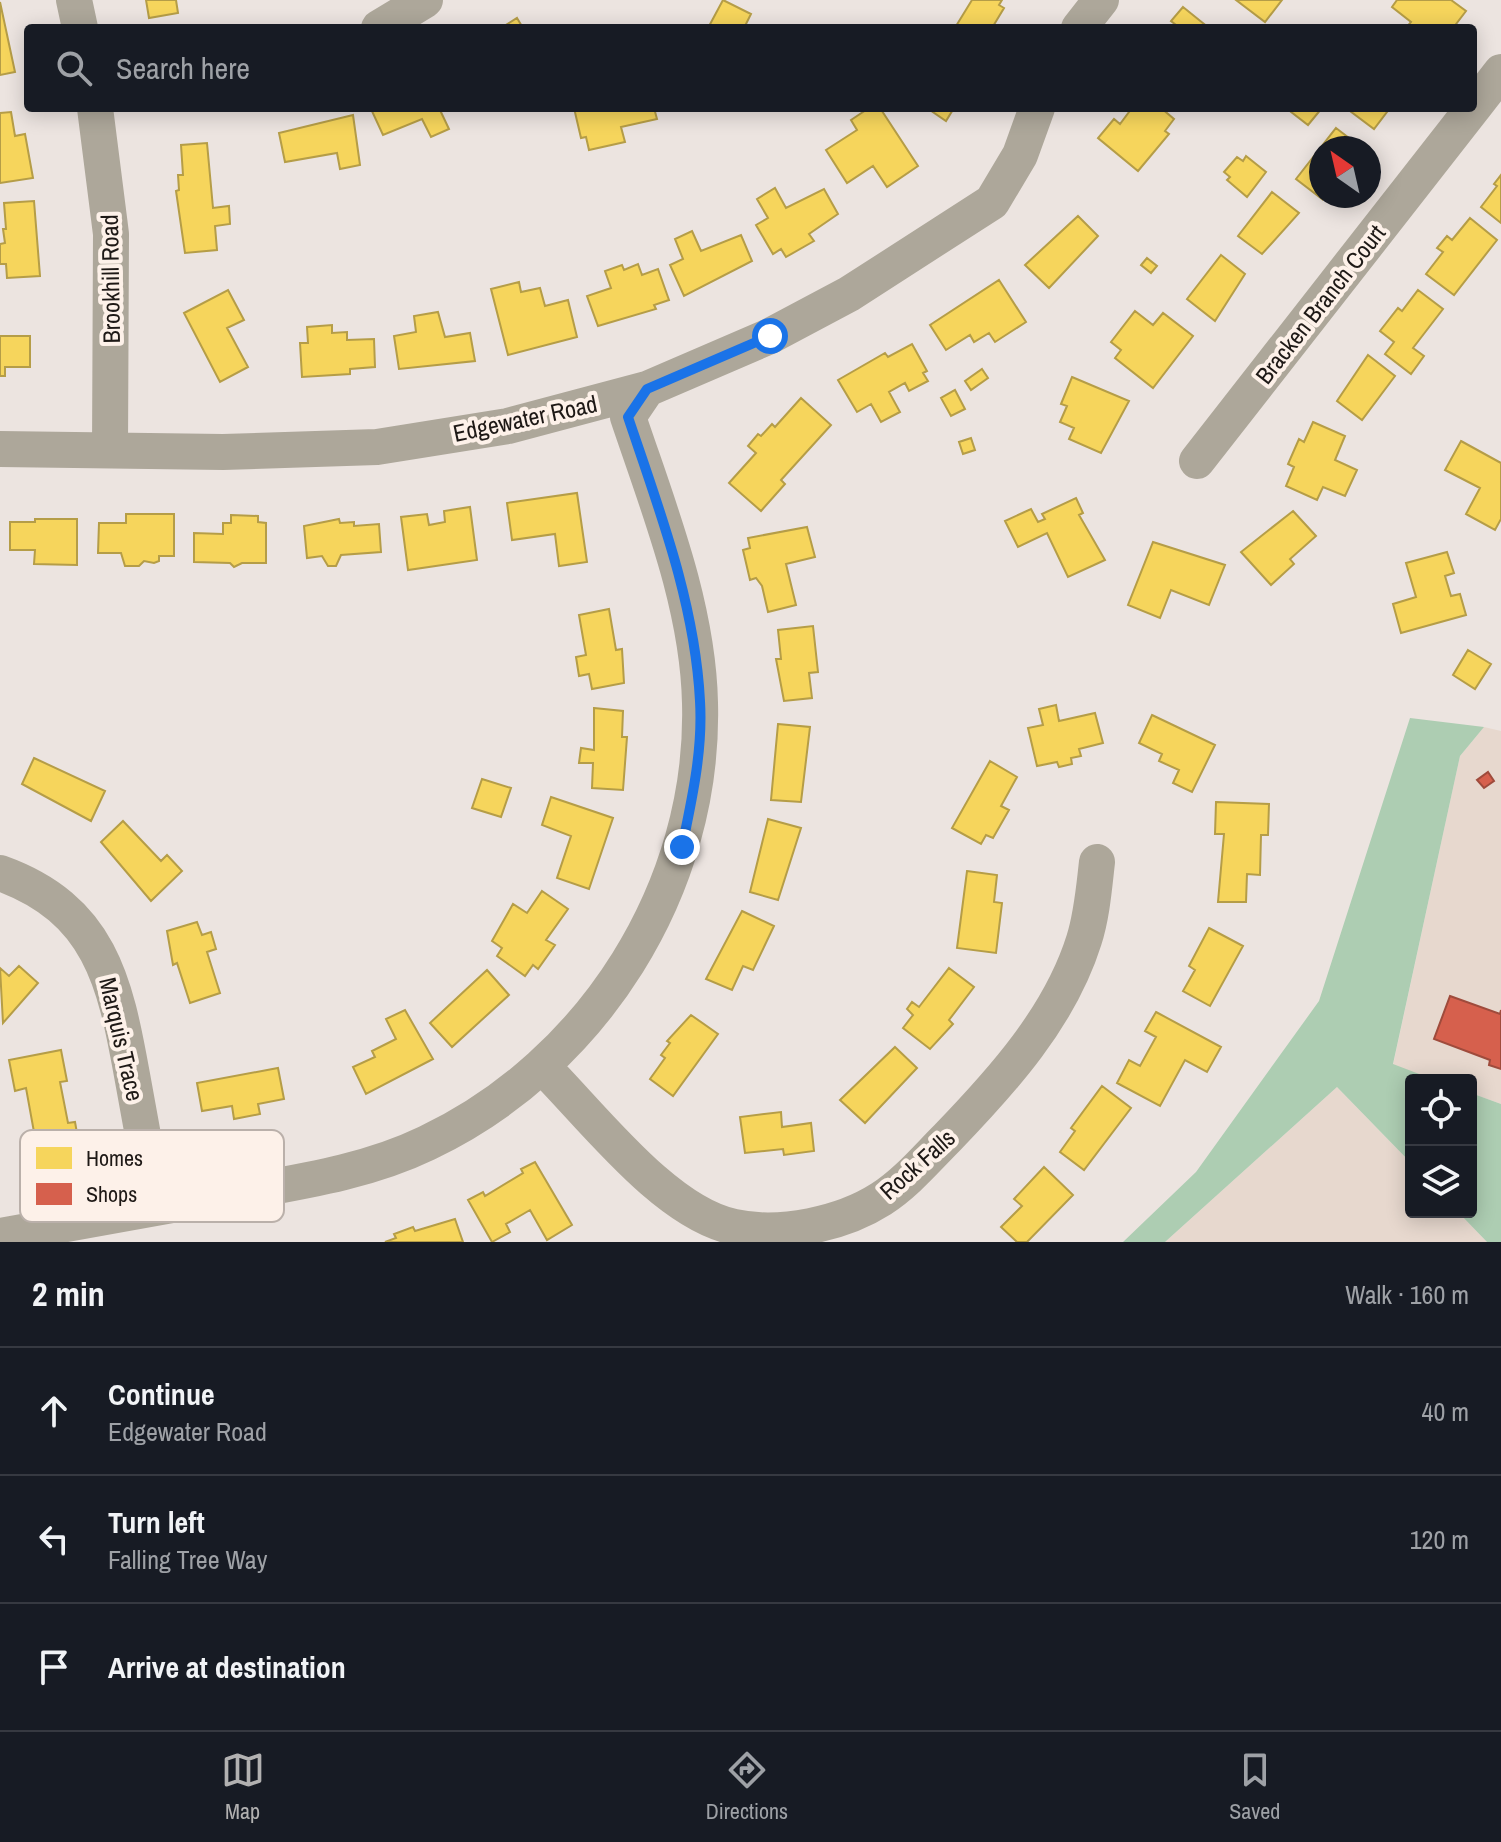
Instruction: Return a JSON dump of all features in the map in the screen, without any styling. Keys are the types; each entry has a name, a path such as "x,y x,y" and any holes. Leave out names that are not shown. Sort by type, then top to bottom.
{"street":[{"path":"74,0 79,24"},
{"path":"386,24 425,0"},
{"path":"1082,24 1101,0"},
{"name":"Bracken Branch Court","path":"1477,103 1501,72"},
{"name":"Brookhill Road","path":"96,112 111,234 110,450"},
{"name":"Edgewater Road","path":"0,449 223,452 377,447 508,426 647,389 770,336 849,294 992,202 1020,155 1036,112"},
{"name":"Bracken Branch Court","path":"1197,461 1470,112"},
{"path":"284,1184 348,1172 426,1144 490,1107 542,1066 579,1030 614,986 656,913 682,847 696,777 700,703 692,627 628,417 647,389"},
{"name":"Rock Falls","path":"542,1066 665,1193 734,1235 840,1218 882,1199 911,1176 1013,1066 1048,1014 1084,941 1097,862"},
{"name":"Marquis Trace","path":"0,873 52,900 74,920 103,960 113,983 142,1130"},
{"path":"0,1236 75,1222"}],"shaded area":[{"path":"1484,727 1501,731 1501,1104 1477,1095 1477,1074 1418,1074 1393,1065 1460,756"},
{"path":"1337,1087 1405,1157 1405,1218 1464,1218 1487,1242 1165,1242"}],"green space":[{"path":"1410,718 1484,727 1460,756 1393,1064 1419,1074 1405,1074 1405,1157 1337,1087 1165,1242 1123,1242 1196,1172 1319,1001"},
{"path":"1477,1095 1501,1104 1501,1242 1487,1242 1464,1218 1477,1218"}],"building: Homes":[{"path":"146,0 176,0 178,13 149,18"},
{"path":"723,0 751,14 746,24 710,24"},
{"path":"972,0 1002,0 999,5 1004,8 994,24 957,24"},
{"path":"1236,0 1282,0 1265,22"},
{"path":"1397,0 1451,0 1466,11 1456,24 1409,24 1411,22 1392,7"},
{"path":"0,2 15,72 0,75"},
{"path":"1183,7 1204,24 1175,24 1171,21"},
{"path":"11,112 15,136 25,134 33,178 0,183 0,113"},
{"path":"372,112 441,112 449,129 431,137 422,119 383,135"},
{"path":"575,112 655,112 657,119 621,127 625,142 589,150 586,137 581,138"},
{"path":"863,112 883,112 918,166 887,187 873,166 847,183 826,150 857,130 851,120"},
{"path":"933,112 952,112 946,121"},
{"path":"1129,112 1166,112 1174,119 1165,131 1169,134 1138,171 1098,138 1114,119 1120,124"},
{"path":"1291,112 1319,112 1308,125"},
{"path":"1351,112 1387,112 1374,129"},
{"path":"353,115 360,165 340,169 337,153 285,162 279,133"},
{"path":"1336,128 1346,136 1330,136"},
{"path":"207,143 213,208 229,206 230,224 215,226 217,250 185,253 176,191 179,190 178,175 183,175 181,145"},
{"path":"1246,156 1266,172 1247,197 1227,180 1230,177 1224,172 1237,157 1243,161"},
{"path":"1309,162 1309,189 1296,179"},
{"path":"1501,175 1501,223 1481,207 1497,186 1494,184"},
{"path":"775,188 786,208 824,189 838,214 809,234 814,241 786,257 781,249 773,254 756,225 768,218 757,199"},
{"path":"1272,192 1299,213 1262,254 1238,236"},
{"path":"34,201 40,276 7,278 6,264 0,264 0,244 5,243 3,229 6,229 4,203"},
{"path":"1078,216 1098,236 1049,288 1025,265"},
{"path":"1470,218 1497,240 1454,295 1426,274 1443,252 1437,248 1447,236 1452,240"},
{"path":"692,231 701,251 741,235 752,261 684,296 670,265 683,259 675,239"},
{"path":"1221,255 1245,274 1215,321 1187,299"},
{"path":"1147,258 1157,266 1151,273 1141,265"},
{"path":"638,264 642,275 658,269 669,300 654,305 656,309 598,326 587,296 611,288 605,271 622,265 624,270"},
{"path":"999,280 1026,322 995,342 989,333 974,342 970,335 946,350 930,325"},
{"path":"519,282 521,292 540,288 545,306 568,300 577,337 508,355 491,289"},
{"path":"228,290 244,320 227,328 248,367 220,382 184,313"},
{"path":"1418,290 1443,309 1413,348 1424,356 1411,374 1385,354 1394,342 1380,331 1398,308 1402,311"},
{"path":"1135,311 1153,325 1163,313 1193,336 1153,388 1115,358 1121,350 1111,342"},
{"path":"438,312 445,337 470,333 475,361 399,369 394,336 416,332 414,316"},
{"path":"332,325 332,333 347,332 347,340 374,339 375,367 350,369 350,374 302,377 300,343 308,343 307,327"},
{"path":"0,336 30,336 30,367 5,367 5,376 0,376"},
{"path":"912,344 927,371 923,373 928,381 909,391 905,383 889,392 900,412 881,422 871,404 857,412 838,380 885,353 888,357"},
{"path":"1368,355 1395,376 1362,420 1337,401"},
{"path":"982,369 988,378 971,390 965,381"},
{"path":"1072,377 1129,401 1101,453 1069,439 1074,428 1060,422 1067,406 1061,404"},
{"path":"955,390 965,409 951,416 941,398"},
{"path":"801,398 831,425 781,480 785,484 761,511 729,483 756,453 748,446 758,434 761,436 772,424 775,427"},
{"path":"1313,422 1345,436 1335,460 1357,470 1345,496 1323,487 1317,500 1286,486 1294,467 1288,464 1299,439 1304,442"},
{"path":"971,438 975,450 963,454 959,442"},
{"path":"1461,441 1501,463 1501,519 1495,530 1466,514 1480,488 1445,470"},
{"path":"577,493 587,562 559,566 555,534 512,540 507,503"},
{"path":"1076,498 1083,513 1079,515 1105,560 1068,577 1047,533 1018,547 1005,521 1031,509 1038,522 1045,519 1042,514"},
{"path":"470,507 477,560 408,570 401,517 427,514 429,525 445,522 444,511"},
{"path":"1293,511 1316,536 1290,559 1294,564 1271,585 1241,552"},
{"path":"126,514 174,514 174,556 159,556 159,561 154,563 144,561 139,566 125,566 121,553 98,553 99,523 126,523"},
{"path":"231,515 258,516 258,522 266,523 266,563 242,563 234,567 230,563 194,562 194,533 223,534 223,523 231,523"},
{"path":"35,519 77,519 77,565 34,564 35,550 10,550 10,522 35,522"},
{"path":"339,519 340,523 354,522 354,526 379,524 381,552 341,555 336,566 328,566 322,556 307,558 304,526"},
{"path":"807,527 815,557 786,564 796,605 768,612 762,586 756,578 750,580 743,550 750,548 748,538"},
{"path":"1153,542 1225,565 1209,605 1171,590 1160,618 1128,605"},
{"path":"1447,552 1454,573 1445,576 1451,596 1460,594 1466,615 1401,633 1393,604 1416,597 1406,563"},
{"path":"609,609 616,650 622,649 624,683 592,689 589,674 579,676 576,657 586,655 579,615"},
{"path":"813,626 818,672 809,673 812,698 784,701 776,659 781,659 778,630"},
{"path":"1468,650 1491,664 1475,689 1453,675"},
{"path":"1056,705 1059,721 1095,713 1103,743 1079,749 1081,756 1071,758 1072,764 1059,767 1057,762 1037,766 1028,728 1043,725 1039,709"},
{"path":"594,708 623,711 622,737 627,737 623,790 592,788 593,763 579,763 581,748 594,750"},
{"path":"1152,715 1215,745 1192,792 1173,783 1179,770 1159,761 1162,754 1139,743"},
{"path":"778,724 810,727 801,802 771,800"},
{"path":"34,758 105,791 91,821 22,784"},
{"path":"990,761 1017,777 1001,806 1009,810 993,838 986,835 981,844 952,828"},
{"path":"482,779 511,788 501,817 472,808"},
{"path":"551,797 613,818 589,889 557,878 571,836 542,825"},
{"path":"1216,802 1269,804 1268,835 1261,835 1260,875 1247,874 1246,902 1218,902 1224,834 1215,834"},
{"path":"768,819 801,828 778,900 750,892"},
{"path":"123,821 161,861 167,855 182,871 151,901 101,842"},
{"path":"967,871 997,875 994,902 1002,903 996,953 957,948"},
{"path":"542,891 568,909 546,940 555,945 538,969 533,965 525,976 497,956 502,948 492,941 513,904 527,913"},
{"path":"742,911 774,926 753,970 743,966 732,990 706,979"},
{"path":"197,922 202,935 211,932 216,949 207,952 220,993 190,1003 177,963 173,965 167,931"},
{"path":"1209,928 1243,946 1210,1006 1183,991 1195,970 1189,966"},
{"path":"19,966 38,983 3,1023 0,968 9,976"},
{"path":"949,968 974,987 949,1020 953,1024 930,1049 903,1028 913,1015 907,1009 912,1002 919,1007"},
{"path":"487,970 509,995 452,1047 430,1023"},
{"path":"405,1010 433,1059 366,1094 353,1067 375,1057 372,1051 396,1039 386,1019"},
{"path":"1156,1012 1221,1047 1207,1072 1185,1060 1160,1106 1117,1083 1129,1060 1140,1066 1156,1037 1145,1031"},
{"path":"691,1015 718,1034 673,1096 650,1079 665,1058 661,1055 670,1043 667,1041"},
{"path":"895,1047 917,1068 865,1123 840,1100"},
{"path":"61,1050 67,1081 60,1082 68,1123 75,1122 76,1130 34,1130 26,1088 15,1091 9,1060"},
{"path":"278,1068 284,1099 258,1104 260,1114 234,1119 232,1106 202,1111 197,1083"},
{"path":"1102,1086 1131,1108 1084,1170 1060,1152 1075,1131 1071,1128"},
{"path":"781,1112 782,1127 811,1123 814,1151 784,1155 783,1149 745,1153 740,1117"},
{"path":"535,1162 572,1225 547,1240 530,1210 506,1224 510,1232 492,1242 468,1200 483,1192 485,1196"},
{"path":"1044,1167 1073,1195 1027,1242 1017,1242 1001,1227 1022,1206 1014,1199"},
{"path":"455,1219 463,1242 385,1242 396,1238 394,1234 413,1227 415,1231"}],"building: Shops":[{"path":"1488,772 1494,781 1484,788 1477,780"},
{"path":"1450,996 1500,1014 1501,1010 1501,1069 1489,1065 1490,1060 1434,1039"}],"route":[{"path":"682,847 696,777 700,703 692,627 628,417 647,389 770,336"}]}
